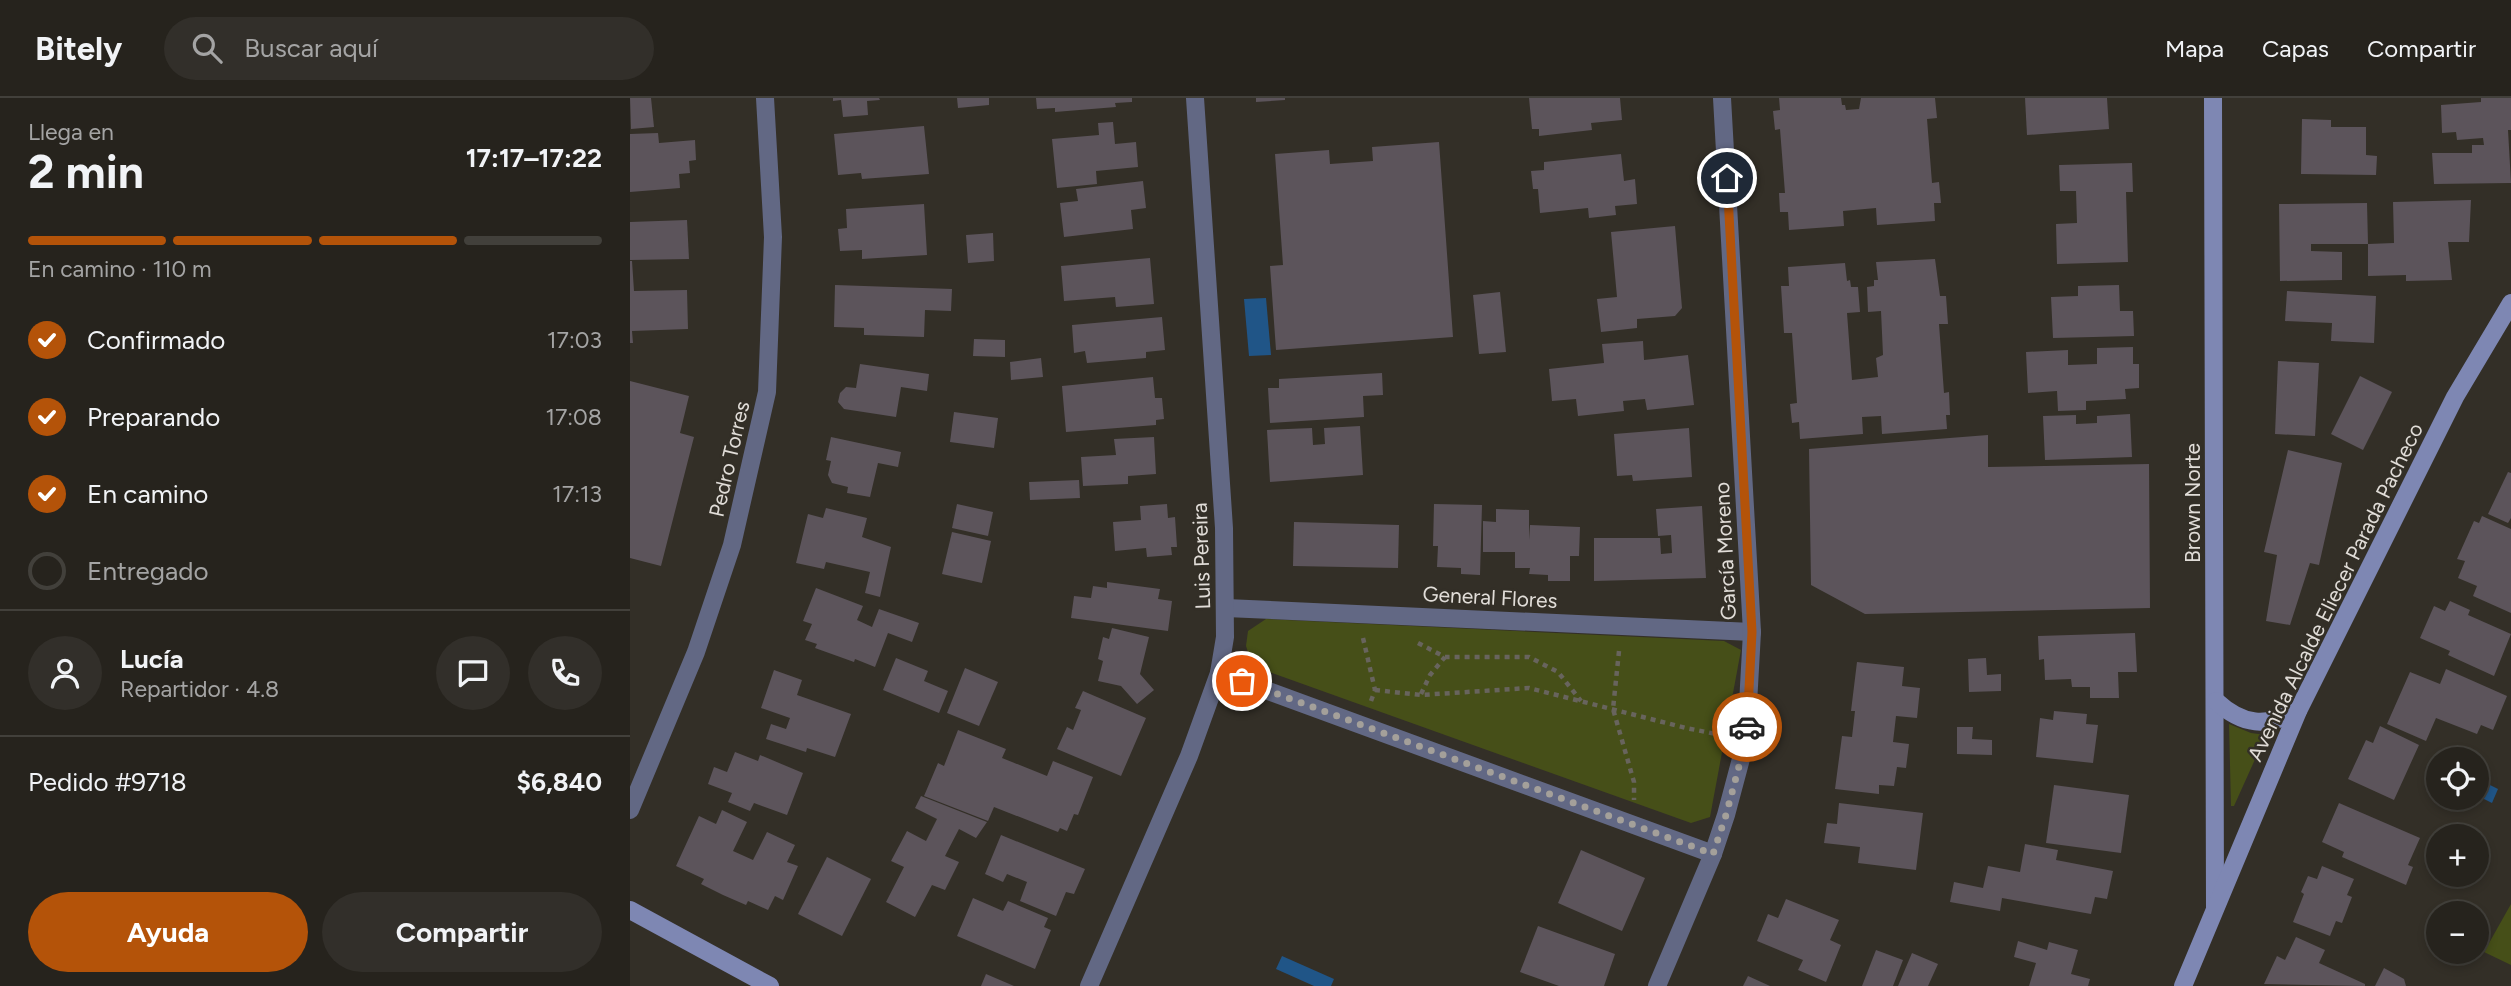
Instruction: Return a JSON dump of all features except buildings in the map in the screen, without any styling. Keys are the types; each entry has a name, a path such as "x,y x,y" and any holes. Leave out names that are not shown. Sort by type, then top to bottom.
{"street":[{"name":"Pedro Torres","path":"630,810 696,652 732,545 767,392 773,237 765,98"},
{"name":"Luis Pereira","path":"1089,986 1189,756 1219,673 1225,637 1224,528 1195,98"},
{"name":"García Moreno","path":"1657,986 1713,854 1746,740 1752,632 1722,98"},
{"name":"Brown Norte","path":"2213,98 2216,908"},
{"name":"Avenida Alcalde Eliecer Parada Pacheco","path":"2183,986 2298,711 2455,397 2511,303"},
{"name":"General Flores","path":"1226,607 1752,632"},
{"path":"1219,673 1713,854"},
{"path":"2216,701 2228,712 2259,723 2280,721 2298,711"},
{"path":"630,910 770,986"}],"path":[{"path":"1356,614 1375,690 1363,725"},
{"path":"1402,616 1408,632 1421,646 1445,657 1529,657 1558,672 1582,701"},
{"path":"1622,626 1614,709 1634,782 1635,825"},
{"path":"1421,695 1430,675 1445,657"},
{"path":"1375,690 1421,695 1529,688 1686,728 1746,740"}],"green space":[{"path":"1266,619 1724,641 1741,650 1710,817 1691,823 1269,672 1252,664 1246,646 1248,631"},
{"path":"2229,724 2251,733 2266,735 2234,806 2231,806"},
{"path":"2511,904 2511,965 2489,954 2489,943"}],"water":[{"path":"1266,298 1271,355 1249,356 1244,299"},
{"path":"2489,784 2498,789 2492,803 2489,802"},
{"path":"1282,956 1334,979 1331,986 1314,986 1276,969"}],"way so far":[{"path":"1242,681 1713,854 1726,815 1747,727"}],"route":[{"path":"1727,178 1752,632 1747,727"}]}
